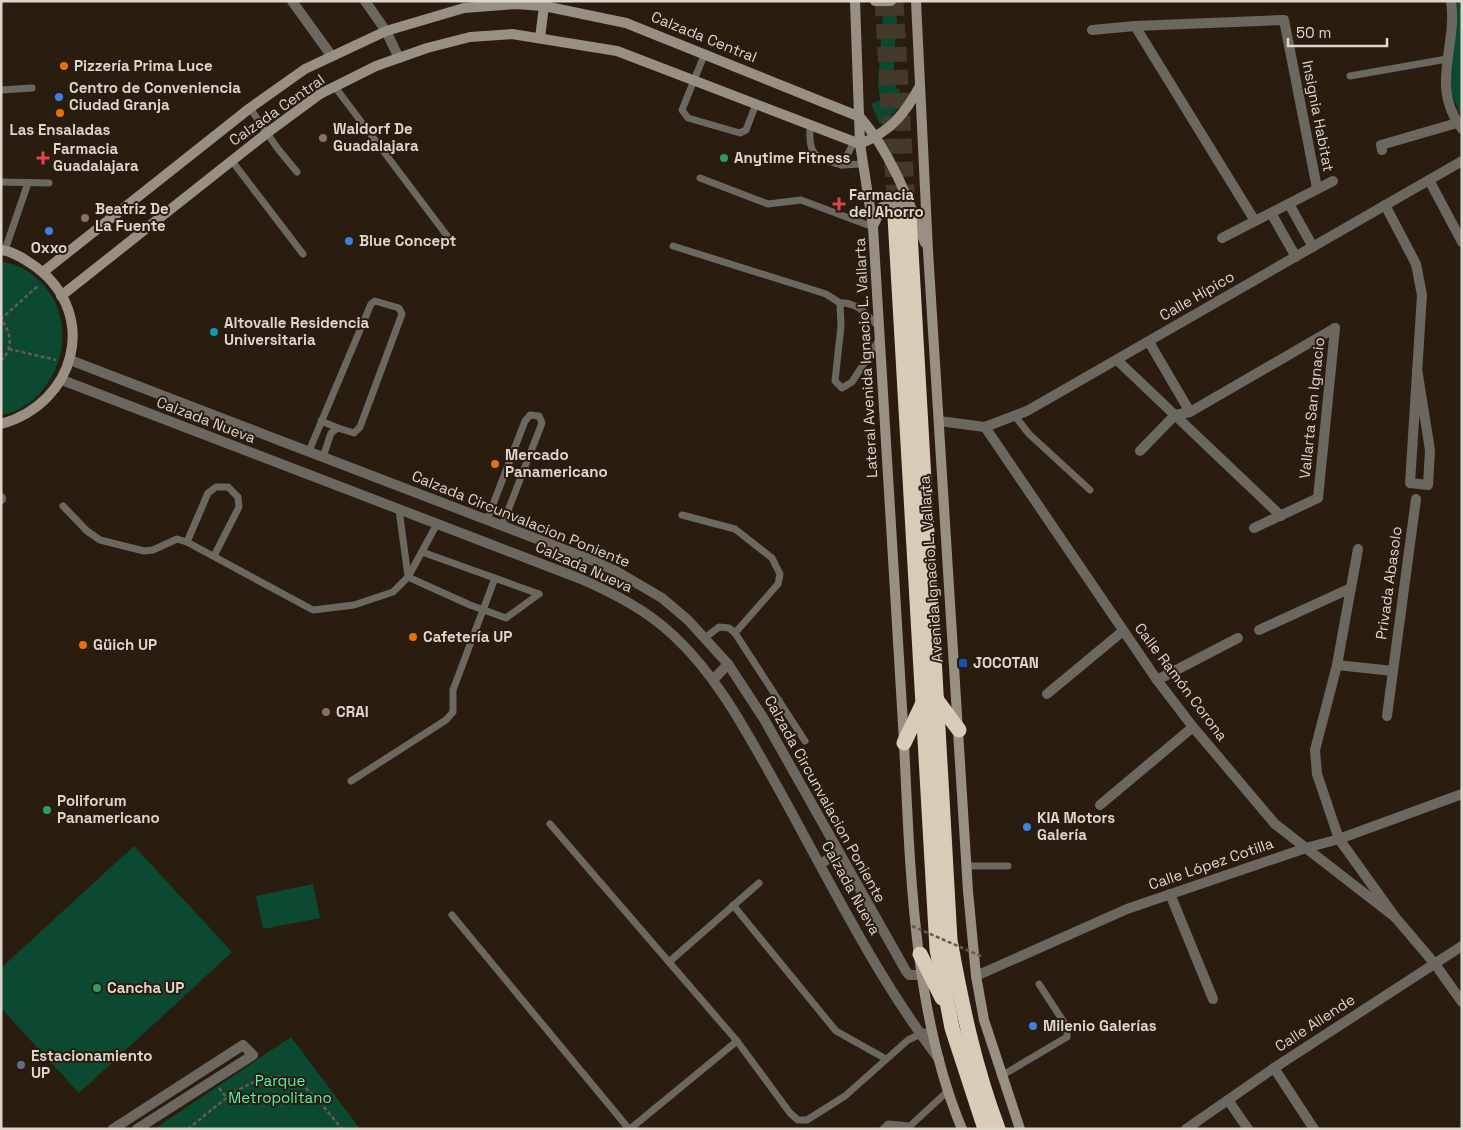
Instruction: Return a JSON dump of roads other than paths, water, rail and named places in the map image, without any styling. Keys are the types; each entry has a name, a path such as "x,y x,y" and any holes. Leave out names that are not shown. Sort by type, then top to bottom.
{"highway":[{"name":"Avenida Ignacio L. Vallarta","path":"904,212 930,702 937,949 949,1012 984,1129"},
{"name":"Avenida Ignacio L. Vallarta","path":"930,702 950,940 969,1041 998,1129"},
{"path":"904,743 930,702 959,730"},
{"path":"920,954 949,1012"}],"street":[{"path":"292,1 331,55"},
{"path":"364,1 386,30 399,58"},
{"name":"Lateral Avenida Ignacio L. Vallarta","path":"855,1 860,117 857,143 863,164 873,227 904,743"},
{"path":"875,1 892,1"},
{"name":"Avenida Ignacio L. Vallarta","path":"916,1 928,251 966,866 976,976 984,1020 1020,1129"},
{"path":"1382,150 1381,145 1459,126 1448,104 1445,86 1451,28 1451,1"},
{"name":"Calzada Central","path":"45,275 250,108 305,69 386,30 463,5 515,2 626,22 860,117"},
{"path":"540,38 544,6"},
{"name":"Insignia Habitat","path":"1092,30 1136,26 1284,20 1317,188"},
{"path":"1136,26 1255,221"},
{"name":"Calzada Central","path":"62,296 267,133 320,94 376,66 470,37 512,34 617,51 857,143"},
{"path":"857,143 877,137 903,115 920,84"},
{"path":"860,117 877,137 904,212 928,251"},
{"name":"Calle Hípico","path":"939,421 985,428 1016,416 1118,361 1462,161"},
{"path":"1429,180 1462,242"},
{"name":"Insignia Habitat","path":"1222,238 1333,181"},
{"path":"873,227 882,207 894,203 904,212"},
{"path":"1289,204 1313,248"},
{"path":"1385,205 1416,264 1422,295 1417,369 1410,483 1428,485 1430,450 1417,369"},
{"path":"1271,213 1296,257"},
{"path":"1,424 31,412 45,402 62,380 69,361 72,338 70,316 62,296 45,275 27,261 3,250"},
{"name":"Vallarta San Ignacio","path":"1175,415 1190,412 1335,328 1318,498 1254,528"},
{"path":"1149,342 1190,412"},
{"name":"Calzada Circunvalacion Poniente","path":"69,361 616,571 662,598 706,637 728,664 760,712 906,971 910,975 923,975"},
{"path":"1118,361 1280,516"},
{"name":"Calzada Nueva","path":"62,380 581,579 630,603 674,636 713,680 745,730 879,968 920,1034 940,1061"},
{"path":"1140,451 1175,415"},
{"name":"Calle Ramón Corona","path":"985,428 1157,680 1193,727 1275,824 1395,917"},
{"name":"Privada Abasolo","path":"1386,716 1416,499"},
{"path":"1358,549 1336,665 1315,759 1320,784 1340,840 1395,917 1435,964 1462,1002"},
{"path":"1259,630 1351,588"},
{"path":"1047,694 1123,630"},
{"path":"1157,680 1238,638"},
{"path":"713,680 728,664"},
{"path":"1336,665 1393,671"},
{"path":"1100,805 1193,727"},
{"path":"904,743 912,885 923,975 940,1061 962,1129"},
{"name":"Calle López Cotilla","path":"976,976 1127,910 1306,848 1340,840 1462,794"},
{"path":"820,864 839,854"},
{"path":"1170,894 1213,999"},
{"name":"Calle Allende","path":"1186,1129 1274,1068 1462,946"},
{"path":"113,1129 243,1045 253,1055 137,1129"},
{"path":"1274,1068 1314,1129"},
{"path":"1228,1100 1248,1129"}],"lane":[{"path":"705,53 682,110 688,118 740,133 746,130 756,104"},
{"path":"1350,76 1447,59"},
{"path":"335,87 448,237"},
{"path":"1,90 32,88"},
{"path":"250,108 297,172"},
{"path":"810,125 809,146 818,158 842,165 863,164"},
{"path":"842,165 857,143"},
{"path":"232,161 243,173 302,254"},
{"path":"700,178 768,204 801,200 873,227"},
{"path":"1,182 49,183"},
{"path":"3,250 28,183"},
{"path":"673,246 826,294 840,303 849,302 863,310 879,328"},
{"path":"309,452 371,304 375,302 399,308 402,314 360,427 354,433 322,421"},
{"path":"840,303 841,326 835,381 842,388 852,382 880,340"},
{"path":"487,520 526,421 530,415 538,416 542,423 502,526"},
{"path":"1016,416 1030,434 1090,490"},
{"path":"323,457 331,433 338,428"},
{"path":"187,542 208,493 216,487 228,487 238,497 239,507 214,556"},
{"path":"63,506 87,531 100,540 144,551 153,550 177,538 313,610 354,605 393,592 408,577 437,524"},
{"path":"399,510 408,577"},
{"path":"682,515 735,529 772,558 780,574 778,584 735,633"},
{"path":"408,577 506,618 539,594 422,552"},
{"path":"352,781 446,720 453,712 453,690 495,578"},
{"path":"706,637 719,627 729,628 735,633 805,741"},
{"path":"550,824 737,1041 790,1113 798,1120 807,1120 845,1096 908,1040 932,1028"},
{"path":"966,866 1008,866"},
{"path":"669,962 759,883"},
{"path":"733,905 836,1031 886,1059"},
{"path":"452,915 629,1129 737,1041"},
{"path":"1001,1076 1067,1037 1067,1027 1039,984"},
{"path":"883,1129 888,1124 910,1126 949,1090"}],"tunnel":[{"path":"882,1 895,217"},
{"path":"896,1 908,206"}],"place":[{"name":"Pizzería Prima Luce","path":"64,66"},
{"name":"Centro de Conveniencia Ciudad Granja","path":"59,97"},
{"name":"Las Ensaladas","path":"60,113"},
{"name":"Waldorf De Guadalajara","path":"323,138"},
{"name":"Farmacia Guadalajara","path":"43,158"},
{"name":"Anytime Fitness","path":"724,158"},
{"name":"Farmacia del Ahorro","path":"839,204"},
{"name":"Beatriz De La Fuente","path":"85,218"},
{"name":"Oxxo","path":"49,231"},
{"name":"Blue Concept","path":"349,241"},
{"name":"Altovalle Residencia Universitaria","path":"214,332"},
{"name":"Mercado Panamericano","path":"495,464"},
{"name":"Cafetería UP","path":"413,637"},
{"name":"Güich UP","path":"83,645"},
{"name":"JOCOTAN","path":"963,663"},
{"name":"CRAI","path":"326,712"},
{"name":"Poliforum Panamericano","path":"47,810"},
{"name":"KIA Motors Galería","path":"1027,827"},
{"name":"Cancha UP","path":"97,988"},
{"name":"Milenio Galerías","path":"1033,1026"},
{"name":"Estacionamiento UP","path":"21,1065"}],"park label":[{"name":"Parque Metropolitano","path":"280,1090"}]}
